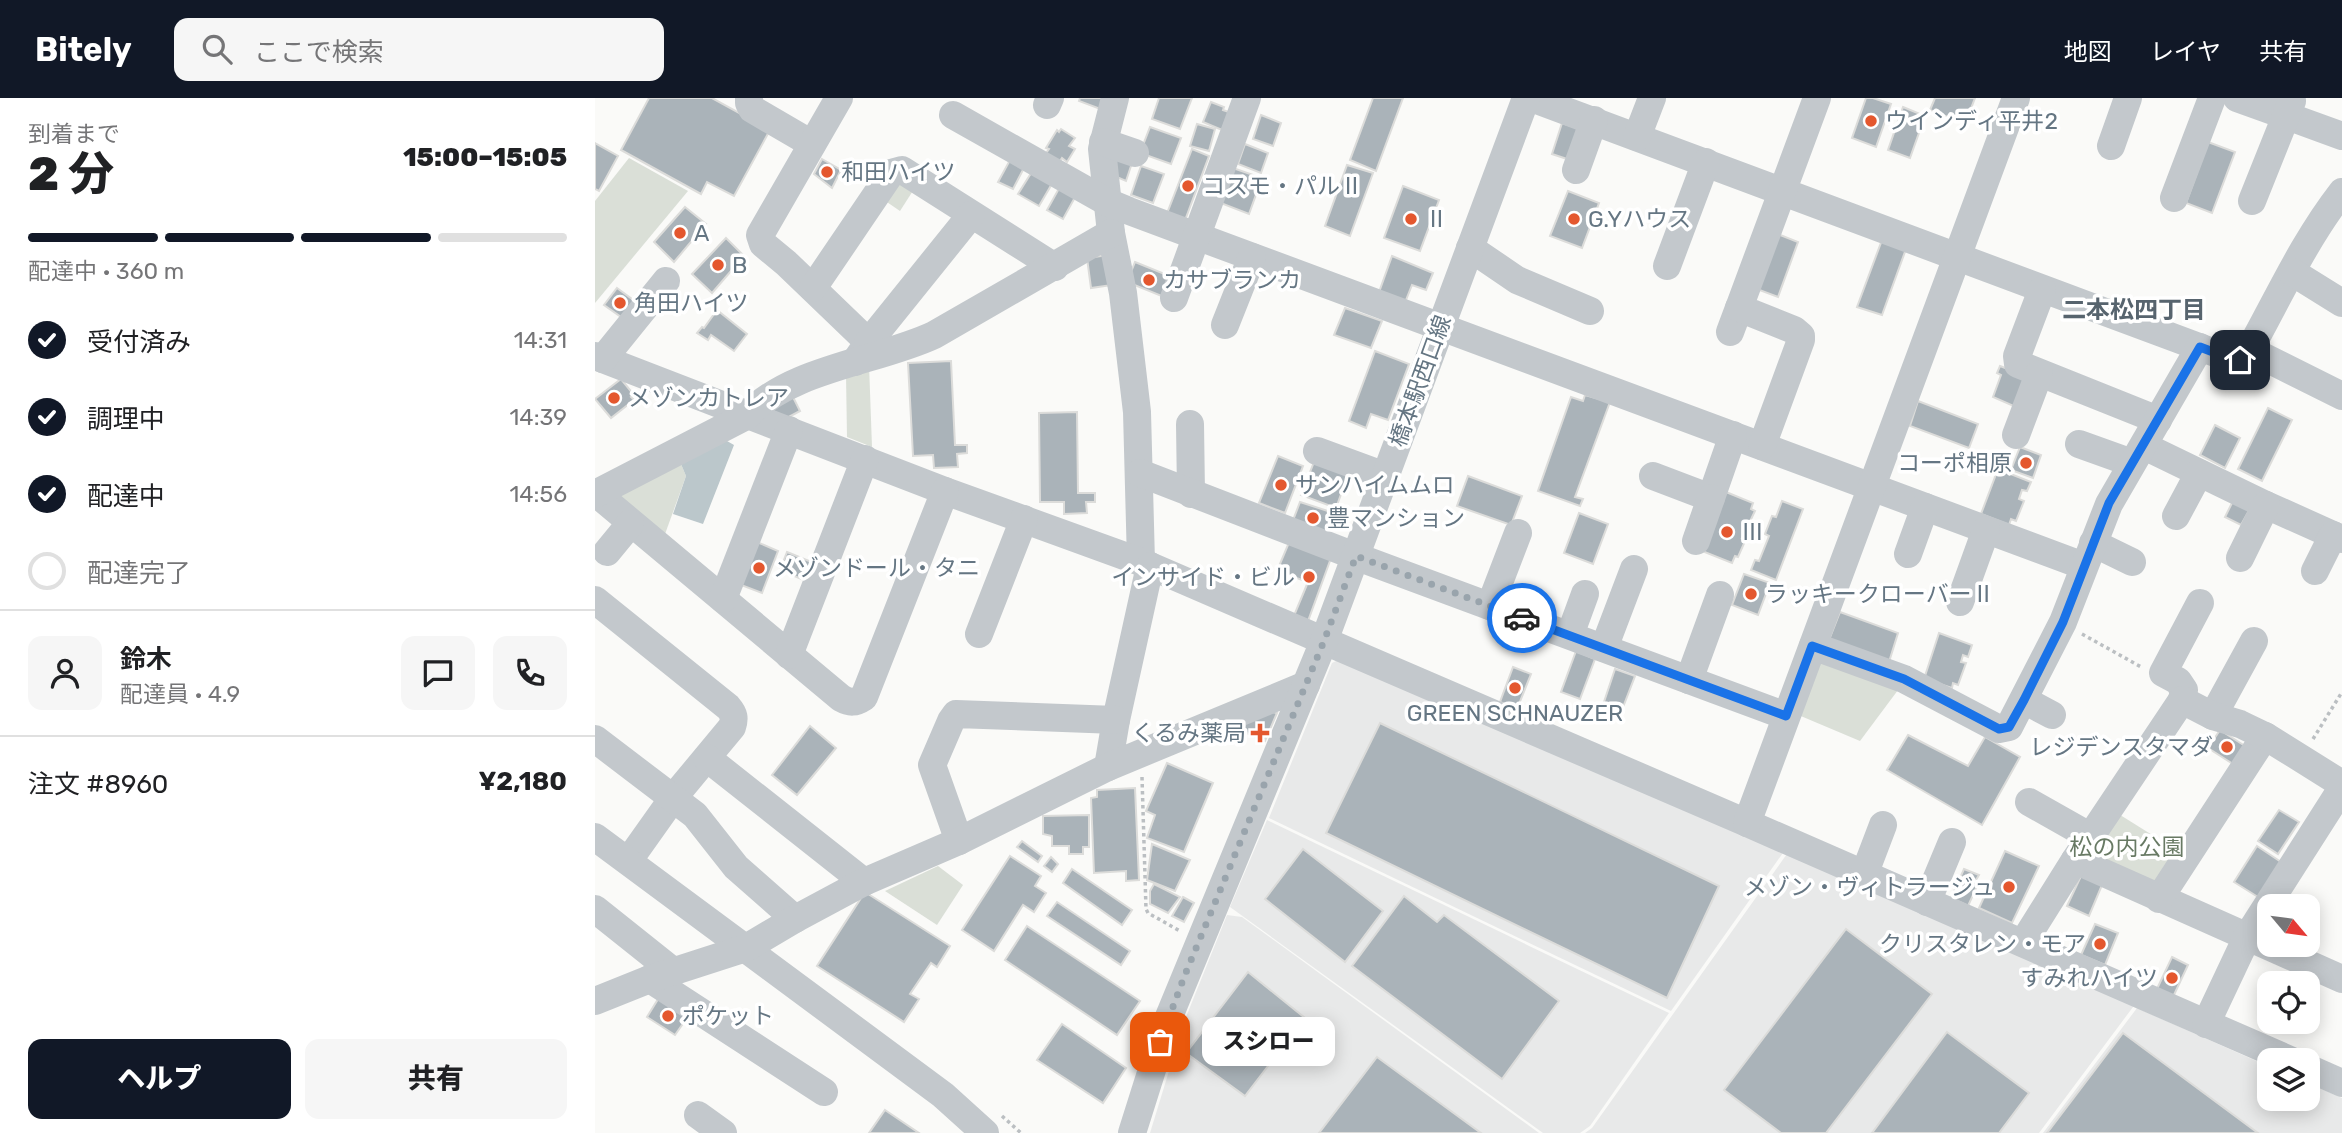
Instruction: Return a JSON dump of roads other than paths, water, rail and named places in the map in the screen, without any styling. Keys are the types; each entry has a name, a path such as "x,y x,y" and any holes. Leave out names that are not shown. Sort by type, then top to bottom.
{"street":[{"path":"749,98 752,109 812,144"},
{"path":"839,98 759,235 763,244 858,332 861,352"},
{"path":"1108,767 1145,564 1131,355 1123,293 1111,233 1103,142 1115,98"},
{"path":"1174,298 1247,98"},
{"path":"1528,98 1594,120 2234,360 2240,360 2250,350 2328,210 2342,192"},
{"name":"橋本駅西口線","path":"1132,1133 1172,1009 1324,641 1528,98"},
{"path":"1637,137 1652,98"},
{"path":"1762,446 1801,335 1794,330 1734,320 1817,98"},
{"path":"1747,823 2016,98"},
{"path":"2111,146 2129,98"},
{"path":"2174,198 2212,98"},
{"path":"2238,98 2290,107 2342,136"},
{"path":"2252,201 2290,107"},
{"path":"953,115 1107,202 1196,236 1986,530 2088,555 2132,562"},
{"path":"1576,170 1594,120"},
{"path":"1103,142 1135,153"},
{"path":"1667,266 1706,162"},
{"path":"813,288 894,170 902,170 1055,267"},
{"path":"861,352 971,215"},
{"path":"945,491 864,697 857,702 841,698 595,494 748,415 761,402 782,390 861,352 910,346 1055,267 1111,233"},
{"path":"1470,248 1517,280 1590,311"},
{"path":"1225,325 1252,257"},
{"path":"2292,272 2342,303"},
{"path":"666,281 597,357 945,491 1145,564 2262,1048"},
{"path":"2042,290 2016,359 2022,367 2158,420"},
{"path":"1812,646 1904,679 1999,729 2009,727 2063,622 2109,503 2200,347"},
{"path":"2250,350 2342,396"},
{"path":"2016,435 2039,374"},
{"path":"1190,424 1191,494"},
{"path":"723,599 789,430"},
{"path":"1696,541 1733,435"},
{"path":"2079,443 2138,454 2199,473 2337,537 2315,572"},
{"path":"1317,451 1385,476"},
{"path":"789,655 865,459"},
{"path":"1140,473 1786,716"},
{"path":"2176,516 2199,473"},
{"path":"1653,476 1711,498"},
{"path":"2240,558 2266,505"},
{"path":"1908,554 1925,507"},
{"path":"987,624 1024,519"},
{"path":"607,552 630,524"},
{"path":"1960,602 1986,530"},
{"path":"1490,606 1518,533"},
{"path":"1604,648 1634,569"},
{"path":"1570,635 1585,593"},
{"path":"1689,680 1720,595"},
{"path":"595,600 733,713 732,726 673,798 629,860"},
{"path":"2023,943 2182,700 2185,690 2182,685 2163,673 2200,603"},
{"path":"2213,716 2254,641"},
{"path":"595,1001 662,975 746,948 864,882 959,841 1108,767 1306,685"},
{"path":"2024,700 2052,715"},
{"path":"2182,700 2213,716 2265,736 2342,786 2247,937 2206,1024"},
{"path":"959,841 932,765 956,714 1116,720"},
{"path":"2159,899 2265,736"},
{"path":"595,739 695,815 736,867 795,919"},
{"path":"707,758 864,882"},
{"path":"2029,802 2091,837"},
{"path":"1864,875 1883,825"},
{"path":"595,837 943,1095 985,1133"},
{"path":"1927,902 1952,842"},
{"path":"2075,860 2247,937 2339,971"},
{"path":"595,909 662,975 824,1092"},
{"path":"2320,1073 2342,1083"},
{"path":"698,1115 723,1133"}],"place":[{"name":"ウインディ平井2","path":"1871,121"},
{"name":"和田ハイツ","path":"827,172"},
{"name":"コスモ・パルⅡ","path":"1188,186"},
{"name":"Ⅱ","path":"1411,219"},
{"name":"G.Yハウス","path":"1574,219"},
{"name":"A","path":"680,233"},
{"name":"B","path":"718,265"},
{"name":"カサブランカ","path":"1149,280"},
{"name":"角田ハイツ","path":"620,303"},
{"name":"メゾンカトレア","path":"614,398"},
{"name":"コーポ相原","path":"2026,463"},
{"name":"サンハイムムロ","path":"1281,485"},
{"name":"豊マンション","path":"1313,518"},
{"name":"Ⅲ","path":"1727,532"},
{"name":"メゾンドール・タニ","path":"759,568"},
{"name":"インサイド・ビル","path":"1309,577"},
{"name":"ラッキークローバーⅡ","path":"1751,594"},
{"name":"GREEN SCHNAUZER","path":"1515,688"},
{"name":"くるみ薬局","path":"1260,733"},
{"name":"レジデンスタマダ","path":"2227,747"},
{"name":"メゾン・ヴィトラージュ","path":"2009,887"},
{"name":"クリスタレン・モア","path":"2100,944"},
{"name":"すみれハイツ","path":"2172,978"},
{"name":"ポケット","path":"668,1016"},
{"name":"スシロー","path":"1160,1042"}],"district":[{"name":"二本松四丁目","path":"2134,310"}],"park label":[{"name":"松の内公園","path":"2127,847"}]}
